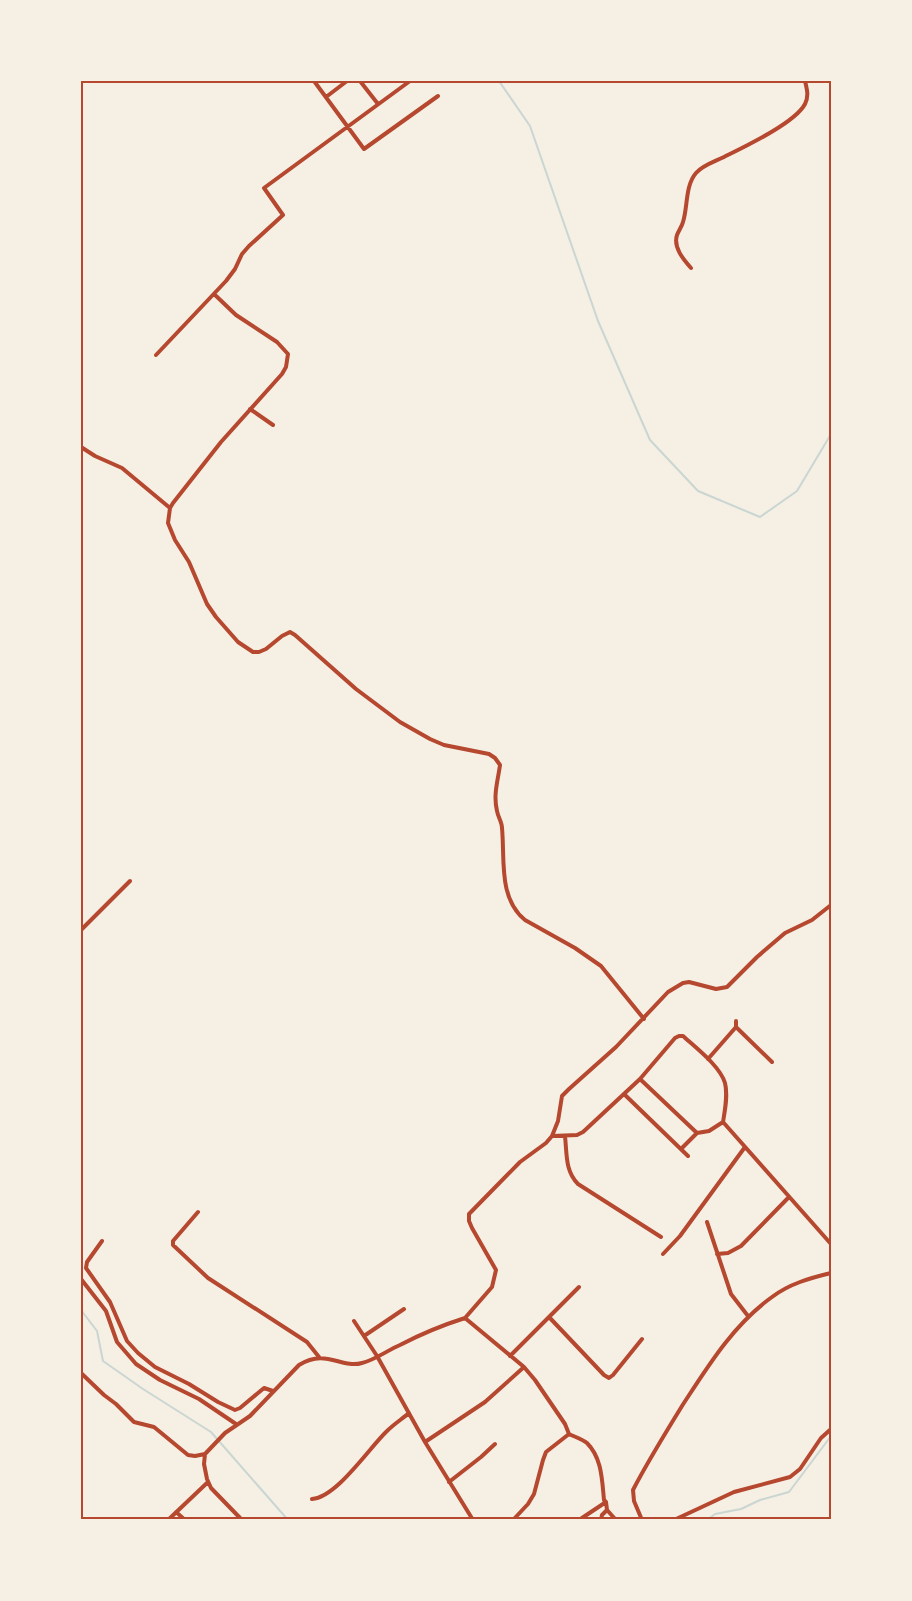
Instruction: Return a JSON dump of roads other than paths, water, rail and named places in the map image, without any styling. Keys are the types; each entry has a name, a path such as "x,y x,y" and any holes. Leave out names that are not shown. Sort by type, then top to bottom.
{"street":[{"path":"314,81 364,149 438,96"},
{"path":"326,97 346,81"},
{"path":"360,81 378,104"},
{"path":"156,355 198,308 214,294 236,268 242,254 249,246 283,215 264,188 410,81"},
{"path":"690,268 679,251 676,240 684,221 692,178 701,168 765,136 791,118 804,106 807,92 805,81"},
{"path":"214,294 236,315 278,342 288,354 286,367 282,374 213,452 170,508 168,523 170,531 189,562 207,604 238,642 253,652 266,649 290,632 356,689 400,722 444,745 489,754 495,758 500,765 495,789 496,804 502,823 502,855 511,903 525,920 575,948 601,966 644,1019"},
{"path":"250,409 273,425"},
{"path":"81,447 122,468 170,508"},
{"path":"81,930 130,881"},
{"path":"242,1520 211,1488 204,1464 205,1454 225,1432 250,1416 299,1365 308,1359 332,1359 360,1364 441,1326 465,1318 492,1287 496,1270 472,1228 469,1214 520,1162 552,1136 558,1121 562,1096 616,1047 668,992 689,982 716,989 727,987 785,933 806,923 831,905"},
{"path":"708,1059 736,1027 736,1021"},
{"path":"736,1027 772,1062"},
{"path":"552,1136 583,1132 640,1079 675,1038 683,1036 720,1072 726,1084 726,1104 723,1122 709,1131 697,1133 681,1149"},
{"path":"640,1079 697,1133"},
{"path":"624,1094 688,1156"},
{"path":"723,1122 831,1244"},
{"path":"565,1136 567,1166 572,1179 661,1238"},
{"path":"663,1254 680,1236 745,1147"},
{"path":"717,1254 728,1253 741,1246 789,1197"},
{"path":"198,1212 173,1241 173,1245 208,1278 307,1342 319,1358"},
{"path":"707,1222 731,1294 748,1316"},
{"path":"102,1241 87,1262 86,1268 110,1302 127,1341 138,1353 155,1367 236,1410 264,1388 273,1391"},
{"path":"642,1520 634,1501 633,1490 670,1427 727,1340 748,1316 773,1296 807,1279 831,1273"},
{"path":"81,1279 106,1311 117,1342 136,1364 160,1380 193,1396 236,1425"},
{"path":"510,1356 579,1287"},
{"path":"364,1336 404,1309"},
{"path":"549,1317 609,1378 614,1375 642,1338"},
{"path":"465,1318 524,1367 565,1424 569,1434 586,1442 596,1456 601,1470 607,1510 616,1520"},
{"path":"354,1321 473,1520"},
{"path":"425,1442 485,1402 524,1367"},
{"path":"81,1373 134,1422 154,1427 188,1455 205,1454"},
{"path":"312,1499 318,1499 327,1493 349,1473 387,1431 409,1413"},
{"path":"674,1520 734,1492 790,1477 800,1469 820,1438 831,1429"},
{"path":"513,1520 534,1494 546,1452 569,1434"},
{"path":"449,1482 495,1444"},
{"path":"168,1520 208,1482"},
{"path":"579,1520 606,1502"},
{"path":"601,1520 607,1510"},
{"path":"177,1512 185,1520"}],"waterway":[{"path":"499,81 530,126 598,321 650,440 698,491 760,517 797,491 831,434"},
{"path":"81,1310 97,1331 103,1361 211,1432 288,1520"},
{"path":"707,1520 715,1514 741,1509 760,1500 789,1492 831,1436"}]}
